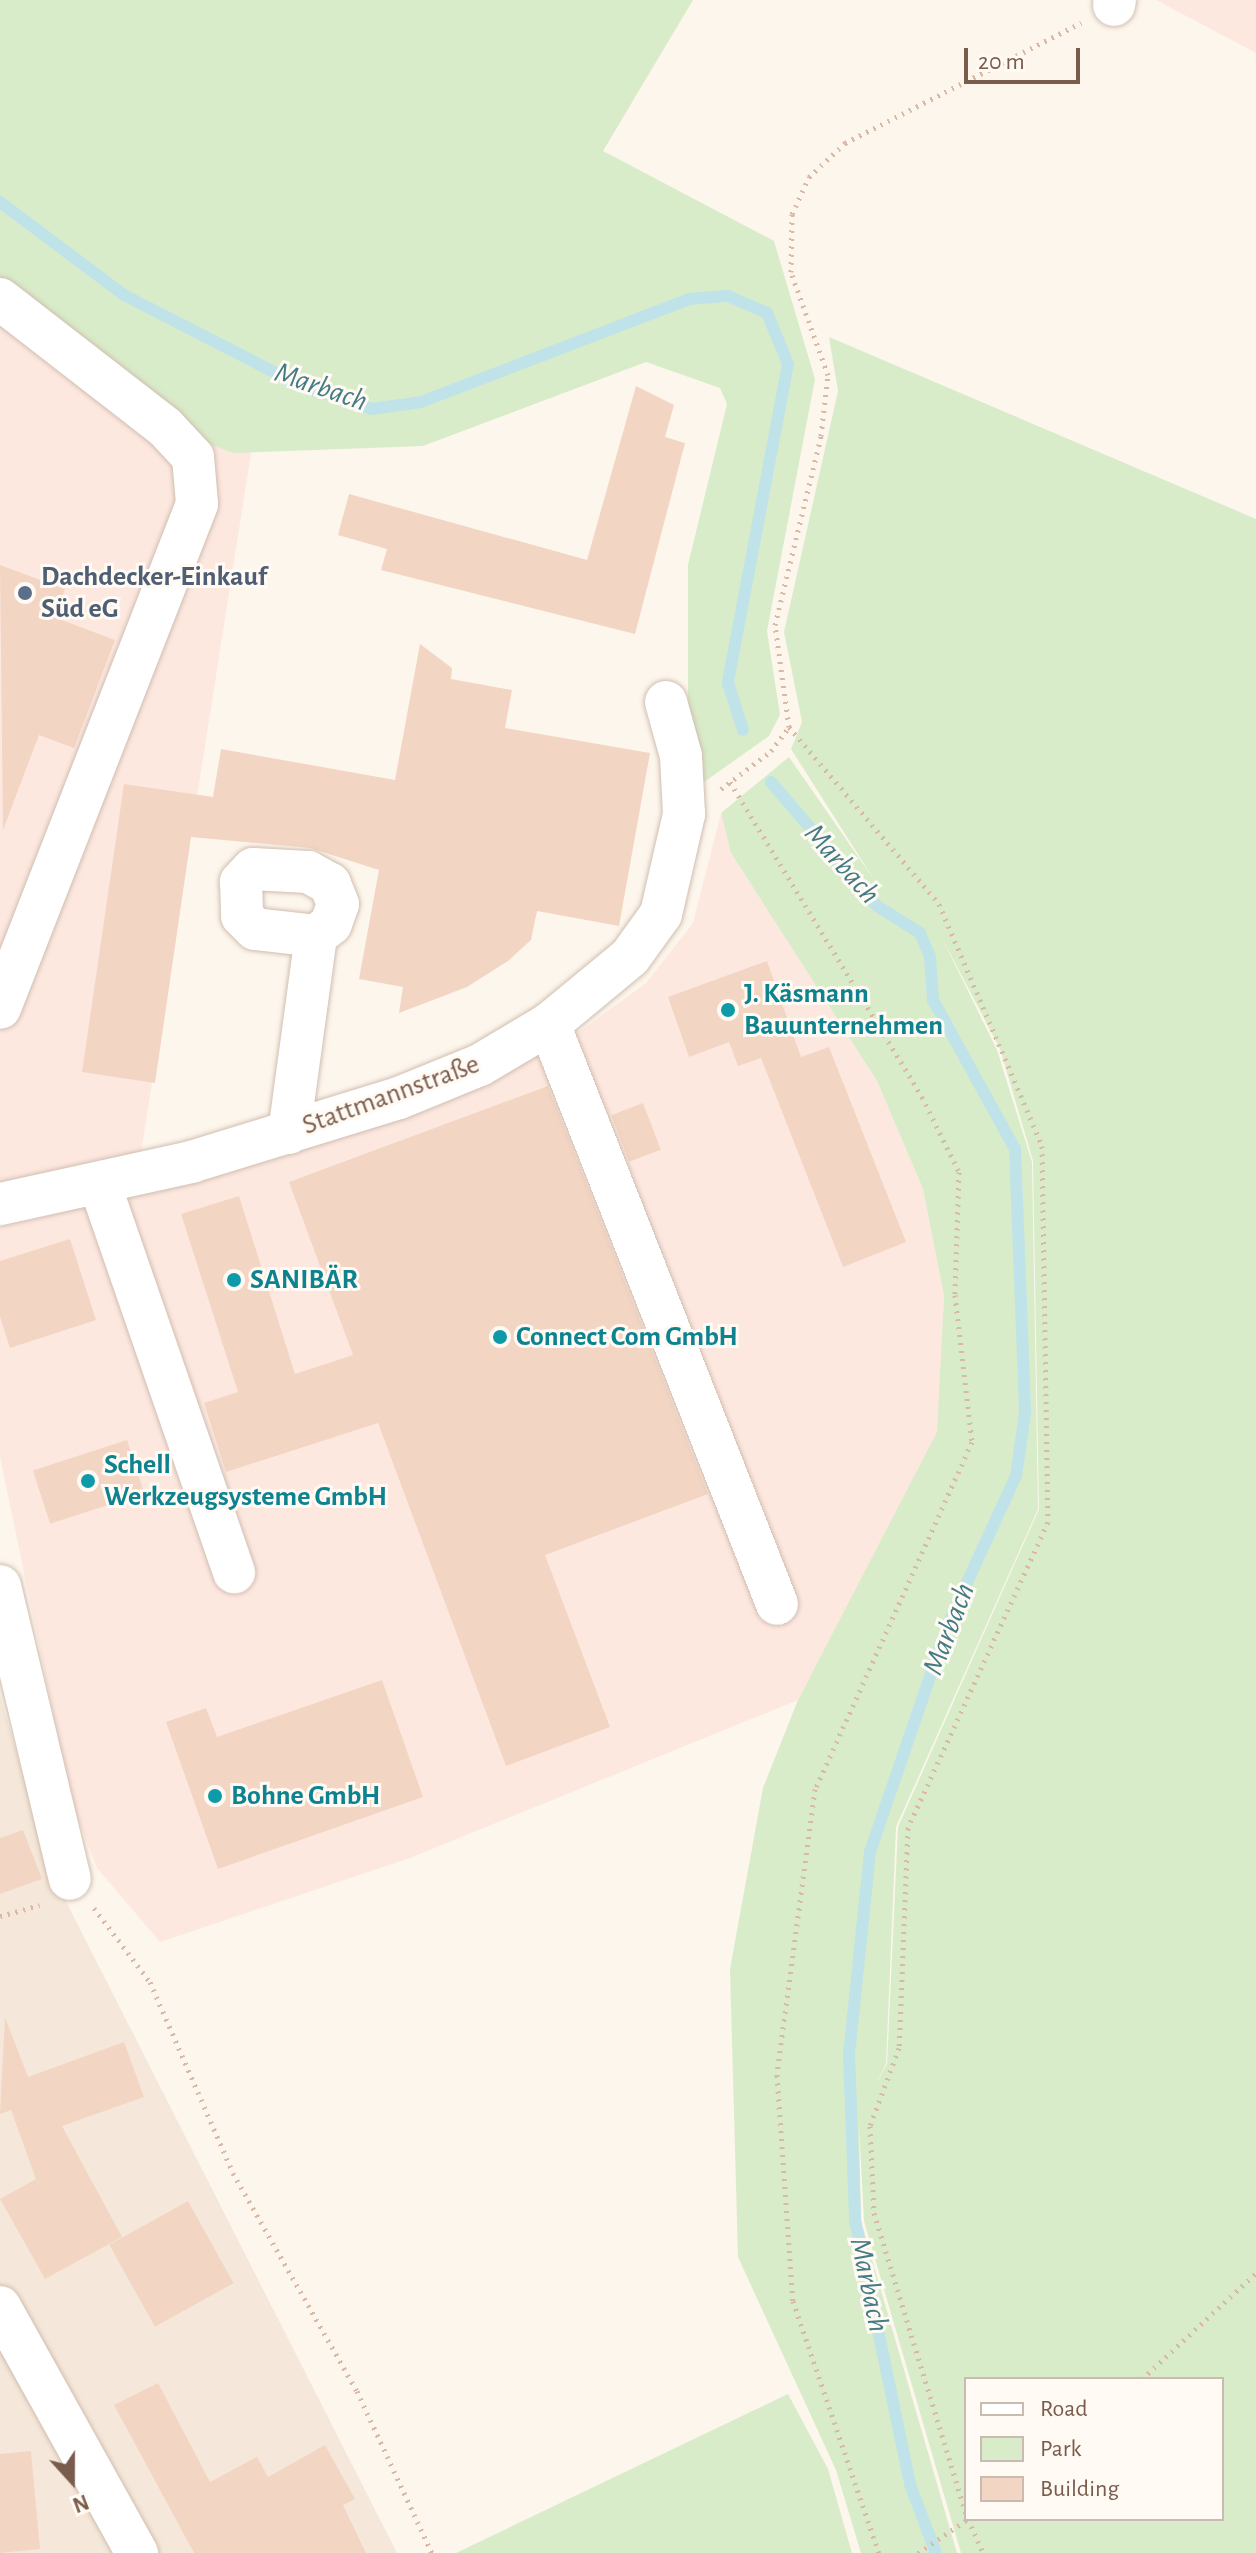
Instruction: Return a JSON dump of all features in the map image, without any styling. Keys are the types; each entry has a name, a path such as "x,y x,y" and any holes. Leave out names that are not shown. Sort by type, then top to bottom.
{"street":[{"path":"0,299 165,427 193,457 197,504 168,588 0,1008"},
{"name":"Stattmannstraße","path":"0,1204 100,1185 289,1133 480,1065 549,1024 630,957 661,914 684,814 681,756 666,702"},
{"path":"289,1133 316,936"},
{"path":"549,1024 777,1604"},
{"path":"100,1185 234,1572"},
{"path":"0,1586 70,1879"},
{"path":"0,2307 10,2348 137,2553"}],"path":[{"path":"964,2506 874,2213 870,2126 899,2048 908,1828 1048,1522 1042,1146 939,904 789,727 775,625 821,436 828,375 791,272 792,214 809,177 845,143 1114,3"},
{"path":"684,814 730,782 789,727"},
{"path":"730,782 922,1097 959,1172 955,1295 972,1442 815,1789 777,2075 793,2301 879,2553"},
{"path":"70,1879 150,1982 240,2186 357,2391 432,2553"},
{"path":"1144,2377 1256,2273"},
{"path":"918,2553 965,2521"},
{"path":"969,2521 983,2553"}],"shaded area":[{"path":"1156,0 1256,0 1256,53"},
{"path":"0,276 252,447 141,1153 0,1182"},
{"path":"721,813 731,853 877,1081 923,1189 944,1296 938,1432 798,1700 410,1858 160,1942 97,1868 72,1803 0,1457 0,1227 219,1175 439,1105 579,1032 646,983 693,923"},
{"path":"0,1695 50,1870 397,2553 0,2553"}],"green space":[{"path":"0,0 693,0 603,151 774,241 815,379 767,631 780,715 769,736 704,782 688,717 688,565 727,404 720,388 646,362 423,446 233,453 191,437 0,288"},
{"path":"829,337 1256,519 1256,2553 961,2553 864,2221 859,2125 861,2221 957,2553 861,2553 836,2470 738,2257 730,1969 763,1788 798,1700 937,1432 944,1296 923,1189 877,1081 731,853 721,813 789,757 875,881 791,749 802,722 784,632 838,391","holes":["941,936 1000,1049 1033,1161 1039,1509 898,1827 887,2064 874,2087 886,2064 896,1827 1038,1509 1032,1162 997,1050"]},
{"path":"788,2394 828,2469 852,2553 456,2553"}],"building":[{"path":"636,386 674,405 665,437 685,443 635,634 381,570 387,549 338,535 349,494 587,560"},
{"path":"0,565 65,589 54,617 115,640 74,748 39,735 3,830"},
{"path":"420,644 452,668 451,679 512,690 505,728 650,753 619,926 537,911 531,940 508,961 467,987 399,1013 403,987 359,979 379,870 310,848 191,837 155,1083 82,1072 124,784 213,797 221,749 395,780"},
{"path":"767,961 801,1057 829,1047 906,1242 843,1267 761,1058 738,1066 729,1042 689,1057 668,997"},
{"name":"Connect Com GmbH","path":"548,1086 708,1494 545,1555 610,1727 506,1766 378,1423 226,1472 204,1403 238,1392 181,1214 239,1196 295,1374 353,1355 289,1182"},
{"path":"643,1103 661,1150 629,1162 611,1115"},
{"path":"70,1239 96,1320 10,1348 0,1317 0,1261"},
{"name":"Schell Werkzeugsysteme GmbH","path":"127,1440 144,1493 50,1524 33,1471"},
{"path":"382,1680 423,1797 218,1869 166,1722 206,1708 217,1737"},
{"path":"23,1830 42,1879 0,1894 0,1838"},
{"path":"5,2017 28,2077 124,2042 144,2097 62,2126 122,2237 45,2279 0,2199 36,2179 11,2110 0,2114"},
{"path":"188,2201 234,2283 155,2327 109,2245"},
{"path":"158,2383 210,2482 257,2457 268,2477 325,2445 355,2499 343,2505 366,2553 194,2553 114,2405"},
{"path":"31,2451 40,2549 0,2553 0,2454"}],"waterway":[{"name":"Marbach","path":"0,202 124,295 303,387 372,409 421,402 690,299 728,296 767,313 788,364 728,683 743,730"},
{"name":"Marbach","path":"771,782 877,906 920,933 930,957 933,1000 1015,1149 1025,1413 1016,1476 948,1624 870,1852 849,2054 855,2220 911,2487 936,2553"}],"place":[{"name":"Dachdecker-Einkauf Süd eG","path":"25,593"},
{"name":"J. Käsmann Bauunternehmen","path":"728,1010"},
{"name":"SANIBÄR","path":"234,1280"},
{"name":"Connect Com GmbH","path":"500,1337"},
{"name":"Schell Werkzeugsysteme GmbH","path":"88,1481"},
{"name":"Bohne GmbH","path":"215,1796"}]}
